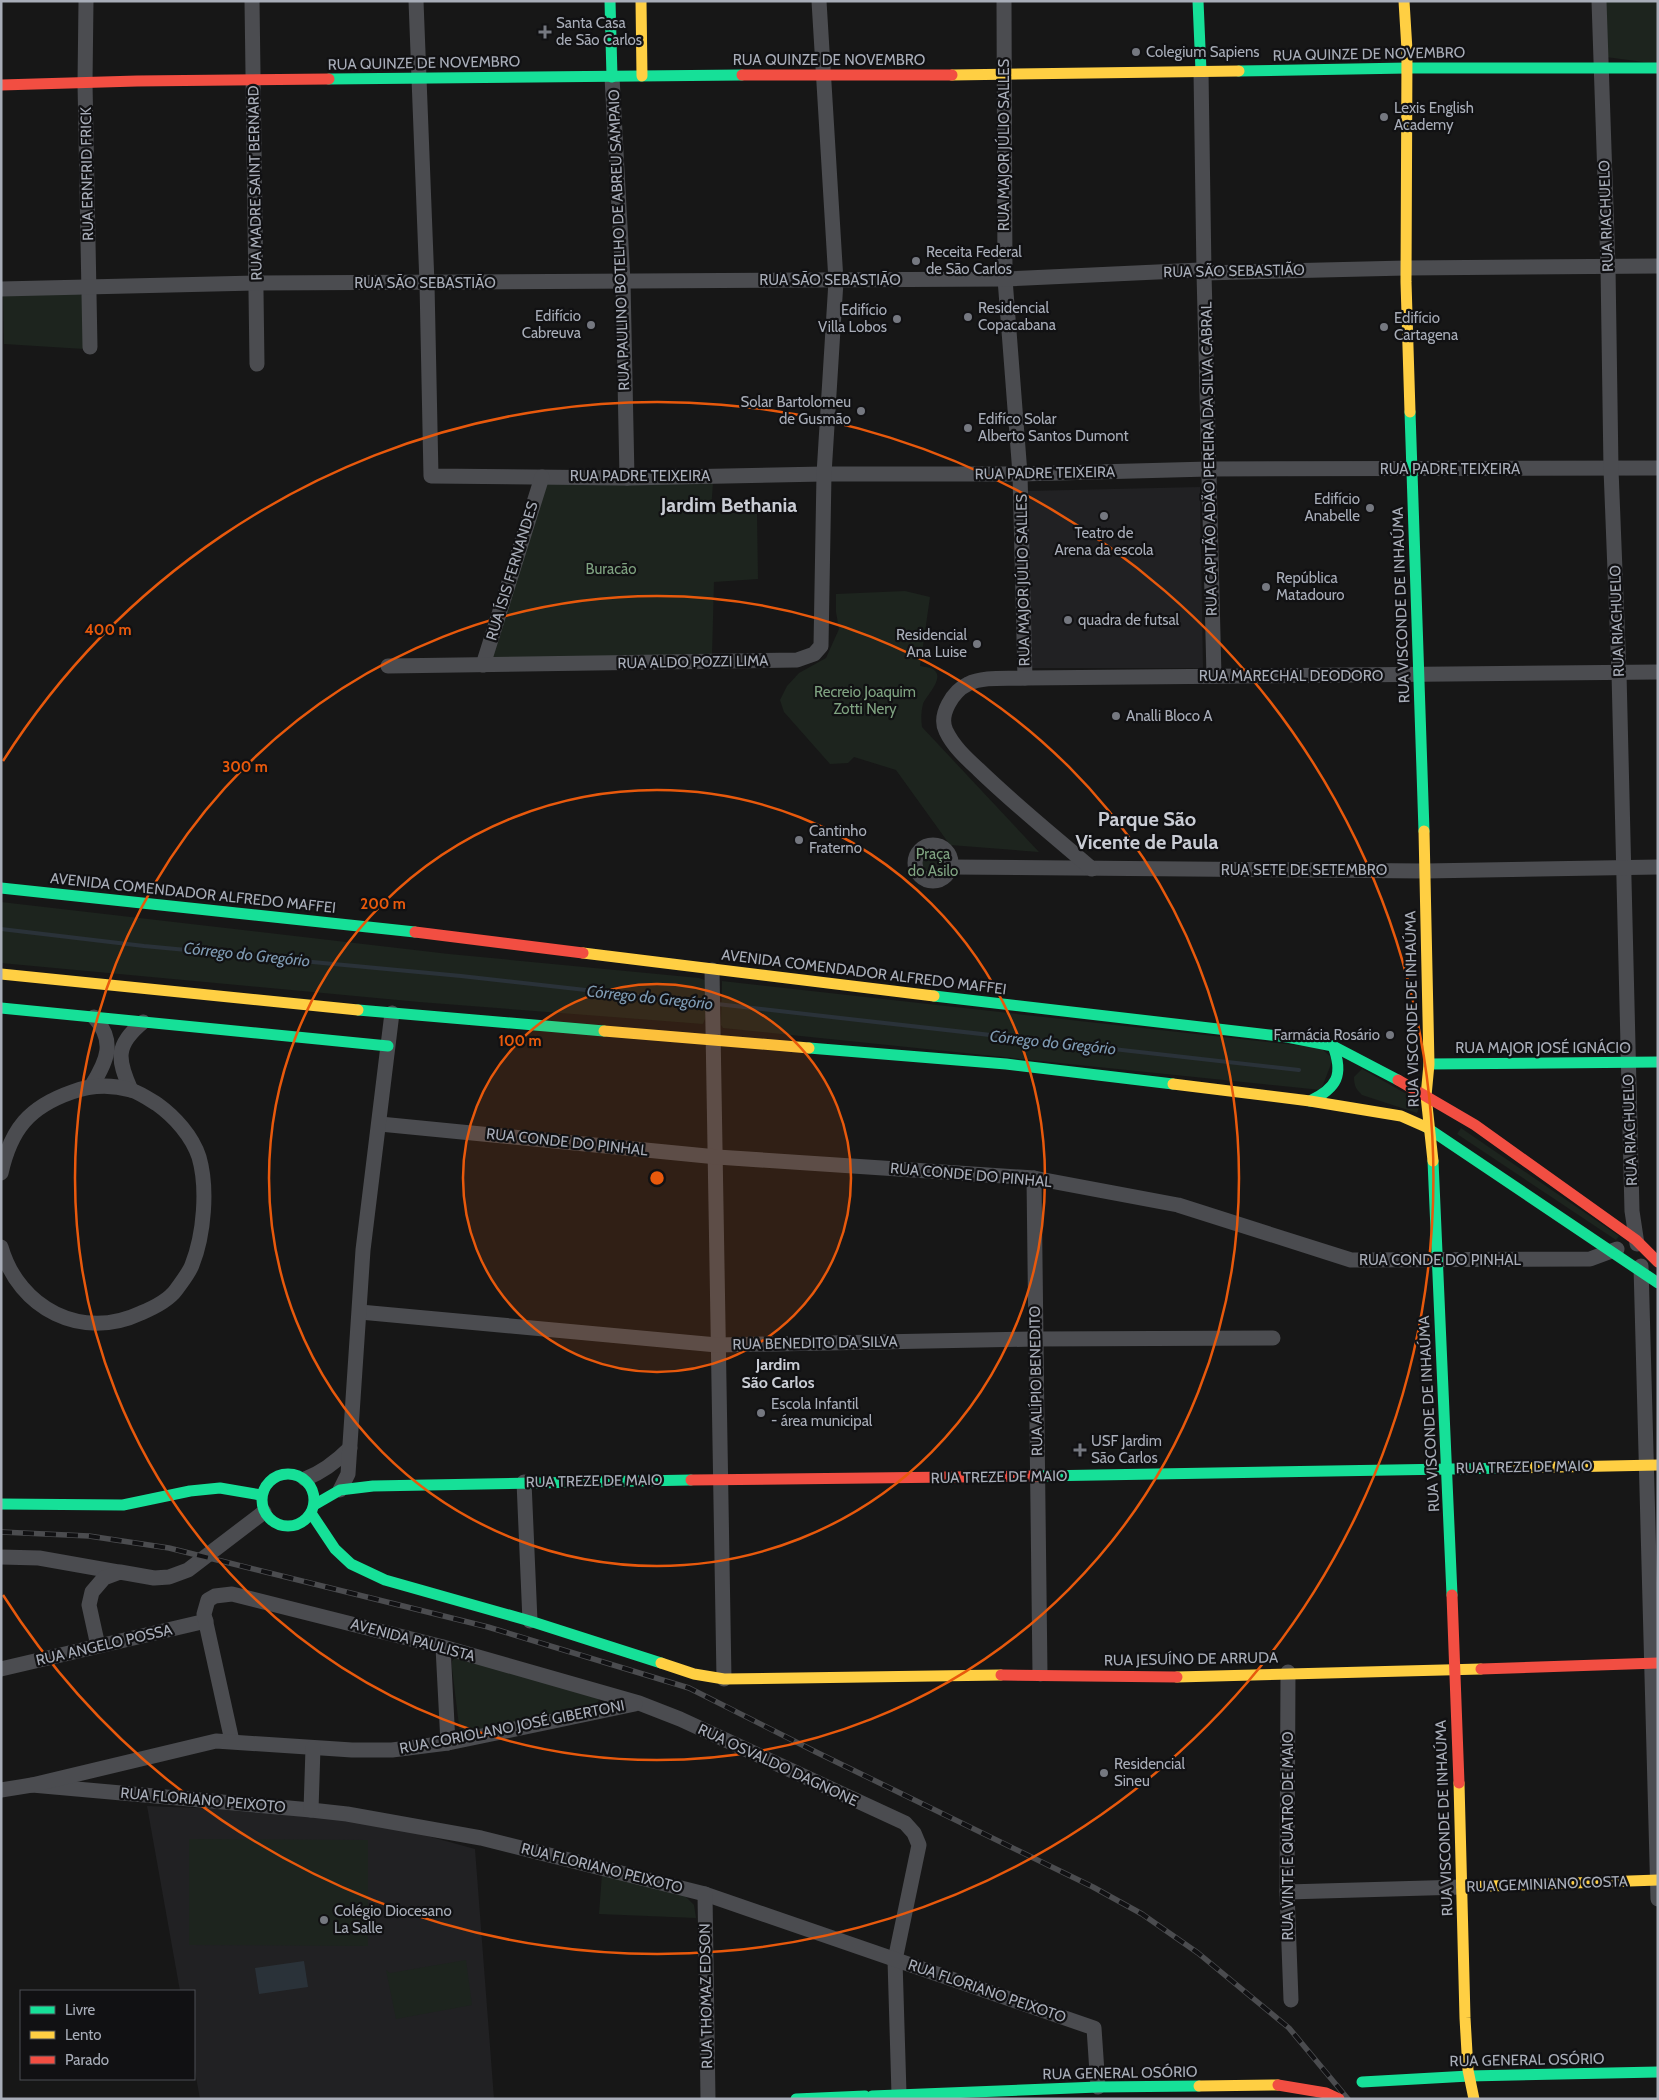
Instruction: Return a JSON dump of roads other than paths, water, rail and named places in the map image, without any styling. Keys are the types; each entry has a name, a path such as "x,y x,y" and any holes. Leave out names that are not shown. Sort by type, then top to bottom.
{"street":[{"name":"RUA ERNFRID FRICK","path":"86,1 85,83 90,347"},
{"name":"RUA MADRE SAINT BERNARD","path":"252,1 257,364"},
{"path":"416,1 427,284"},
{"name":"RUA PAULINO BOTELHO DE ABREU SAMPAIO","path":"610,1 612,77 623,282 627,478"},
{"path":"641,1 642,76"},
{"name":"RUA ALDO POZZI LIMA","path":"388,666 798,660 814,654 821,646 824,474 836,281 819,1"},
{"name":"RUA MAJOR JÚLIO SALLES","path":"1004,1 1005,279 1020,474 1025,678"},
{"name":"RUA CAPITÃO ADÃO PEREIRA DA SILVA CABRAL","path":"1198,1 1214,676"},
{"name":"RUA VISCONDE DE INHAÚMA","path":"1404,1 1406,268 1425,871 1429,1064 1426,1096 1431,1129 1447,1468 1469,2076 1474,2099"},
{"name":"RUA RIACHUELO","path":"1599,1 1608,267 1611,469 1619,673 1632,1211 1642,1273 1652,1465 1658,1900"},
{"path":"611,50 628,61 635,59 641,51"},
{"name":"RUA QUINZE DE NOVEMBRO","path":"1,85 254,80 824,74 1004,75 1406,68 1601,66 1658,68"},
{"name":"RUA SÃO SEBASTIÃO","path":"1,289 256,283 427,284 1005,279 1200,270 1204,273 1406,268 1658,266"},
{"name":"RUA PADRE TEIXEIRA","path":"427,284 432,476 627,478 824,474 1020,474 1209,469 1658,468"},
{"name":"RUA ÍSIS FERNANDES","path":"482,665 542,476"},
{"name":"RUA MARECHAL DEODORO","path":"1092,869 990,780 958,749 945,730 943,721 946,710 952,699 969,683 984,680 1025,678 1419,676 1658,672"},
{"name":"RUA SETE DE SETEMBRO","path":"951,867 1425,871 1658,867"},
{"name":"AVENIDA COMENDADOR ALFREDO MAFFEI","path":"1,888 419,932 712,970 1287,1037 1333,1046 1364,1060 1475,1125 1636,1240 1658,1262"},
{"path":"312,1509 335,1549 351,1564 385,1580 530,1621 694,1674 724,1679 717,1345 717,1157 712,970"},
{"path":"1,974 392,1013 713,1034 1006,1064 1310,1101 1401,1116 1431,1129 1658,1283"},
{"path":"1,1008 388,1046"},
{"path":"340,1490 348,1474 367,1215 380,1124 392,1013"},
{"path":"92,1085 104,1066 108,1051 104,1027 94,1017"},
{"path":"131,1090 121,1067 121,1052 125,1041 133,1030 143,1022"},
{"path":"1310,1101 1330,1091 1336,1083 1340,1072 1338,1055 1333,1046"},
{"path":"1351,1071 1364,1060"},
{"name":"RUA MAJOR JOSÉ IGNÁCIO","path":"1429,1064 1658,1062"},
{"path":"1,1172 7,1149 29,1116 46,1102 92,1085 131,1090 148,1098 167,1111 181,1126 198,1155 204,1182 203,1213 192,1266 175,1292 156,1306 125,1319 86,1323 64,1318 45,1309 26,1293 14,1276 1,1247"},
{"path":"1352,1097 1356,1108"},
{"name":"RUA CONDE DO PINHAL","path":"380,1124 717,1157 1034,1178 1178,1205 1351,1260 1590,1259 1611,1251"},
{"name":"RUA ALÍPIO BENEDITO","path":"1034,1178 1040,1674"},
{"path":"1611,1251 1636,1240 1658,1250"},
{"name":"RUA BENEDITO DA SILVA","path":"360,1312 717,1345 1036,1339 1272,1338"},
{"path":"305,1480 321,1473 350,1448"},
{"name":"RUA TREZE DE MAIO","path":"312,1509 340,1490 373,1486 524,1482 1038,1476 1652,1465"},
{"path":"288,1473 297,1475 305,1480 311,1487 314,1495 312,1509 305,1520 296,1525 287,1526 270,1520 261,1504 261,1494 271,1479 279,1474 288,1473"},
{"path":"524,1482 530,1621"},
{"path":"1,1504 123,1505 190,1491 220,1488 261,1494"},
{"path":"1,1557 39,1558 154,1578 169,1577 188,1570 264,1512"},
{"path":"98,1646 89,1605 92,1592 104,1578 120,1572"},
{"name":"AVENIDA PAULISTA","path":"206,1621 205,1606 208,1600 215,1596 232,1594 443,1647 639,1703"},
{"path":"206,1621 232,1741"},
{"name":"RUA ANGELO POSSA","path":"1,1669 206,1621"},
{"path":"443,1647 448,1743"},
{"name":"RUA JESUÍNO DE ARRUDA","path":"724,1679 1040,1674 1165,1677 1655,1663"},
{"name":"RUA VINTE E QUATRO DE MAIO","path":"1288,1672 1287,1892 1290,2000"},
{"name":"RUA CORIOLANO JOSÉ GIBERTONI","path":"1,1790 32,1785 216,1740 314,1748 392,1750 448,1743 639,1703"},
{"name":"RUA OSVALDO DAGNONE","path":"639,1703 680,1719 906,1824 914,1833 919,1845 896,1960"},
{"path":"311,1810 314,1748"},
{"name":"RUA FLORIANO PEIXOTO","path":"32,1785 347,1814 481,1838 705,1894 1094,2028 1098,2087"},
{"name":"RUA GEMINIANO COSTA","path":"1287,1892 1657,1880"},
{"name":"RUA THOMAZ EDSON","path":"705,1894 708,2099"},
{"path":"896,1960 897,2096"},
{"name":"RUA GENERAL OSÓRIO","path":"1362,2082 1469,2076 1658,2072"},
{"path":"1281,2085 1288,2099"},
{"name":"RUA GENERAL OSÓRIO","path":"796,2099 869,2098 1098,2087 1281,2085 1326,2093 1339,2099"}],"waterway":[{"name":"Córrego do Gregório","path":"1,929 144,946 461,976 710,1004"},
{"name":"Córrego do Gregório","path":"717,1004 1299,1070"}],"railway":[{"path":"1,1532 89,1536 169,1548 488,1627 689,1688 1093,1887 1142,1914 1198,1953 1289,2028 1348,2099"}],"place":[{"name":"Santa Casa de São Carlos","path":"545,32"},
{"name":"Colegium Sapiens","path":"1136,52"},
{"name":"Lexis English Academy","path":"1384,117"},
{"name":"Receita Federal de São Carlos","path":"916,261"},
{"name":"Residencial Copacabana","path":"968,317"},
{"name":"Edifício Villa Lobos","path":"897,319"},
{"name":"Edifício Cabreuva","path":"591,325"},
{"name":"Edifício Cartagena","path":"1384,327"},
{"name":"Solar Bartolomeu de Gusmão","path":"861,411"},
{"name":"Edifíco Solar Alberto Santos Dumont","path":"968,428"},
{"name":"Edifício Anabelle","path":"1370,508"},
{"name":"Teatro de Arena da escola","path":"1104,516"},
{"name":"República Matadouro","path":"1266,587"},
{"name":"quadra de futsal","path":"1068,620"},
{"name":"Residencial Ana Luise","path":"977,644"},
{"name":"Analli Bloco A","path":"1116,716"},
{"name":"Cantinho Fraterno","path":"799,840"},
{"name":"Farmácia Rosário","path":"1390,1035"},
{"name":"Escola Infantil - área municipal","path":"761,1413"},
{"name":"USF Jardim São Carlos","path":"1080,1450"},
{"name":"Residencial Sineu","path":"1104,1773"},
{"name":"Colégio Diocesano La Salle","path":"324,1920"}],"district":[{"name":"Jardim Bethania","path":"729,505"},
{"name":"Parque São Vicente de Paula","path":"1147,830"},
{"name":"Jardim São Carlos","path":"778,1373"}],"park label":[{"name":"Buracão","path":"611,569"},
{"name":"Recreio Joaquim Zotti Nery","path":"865,700"},
{"name":"Praça do Asilo","path":"933,862"}]}
